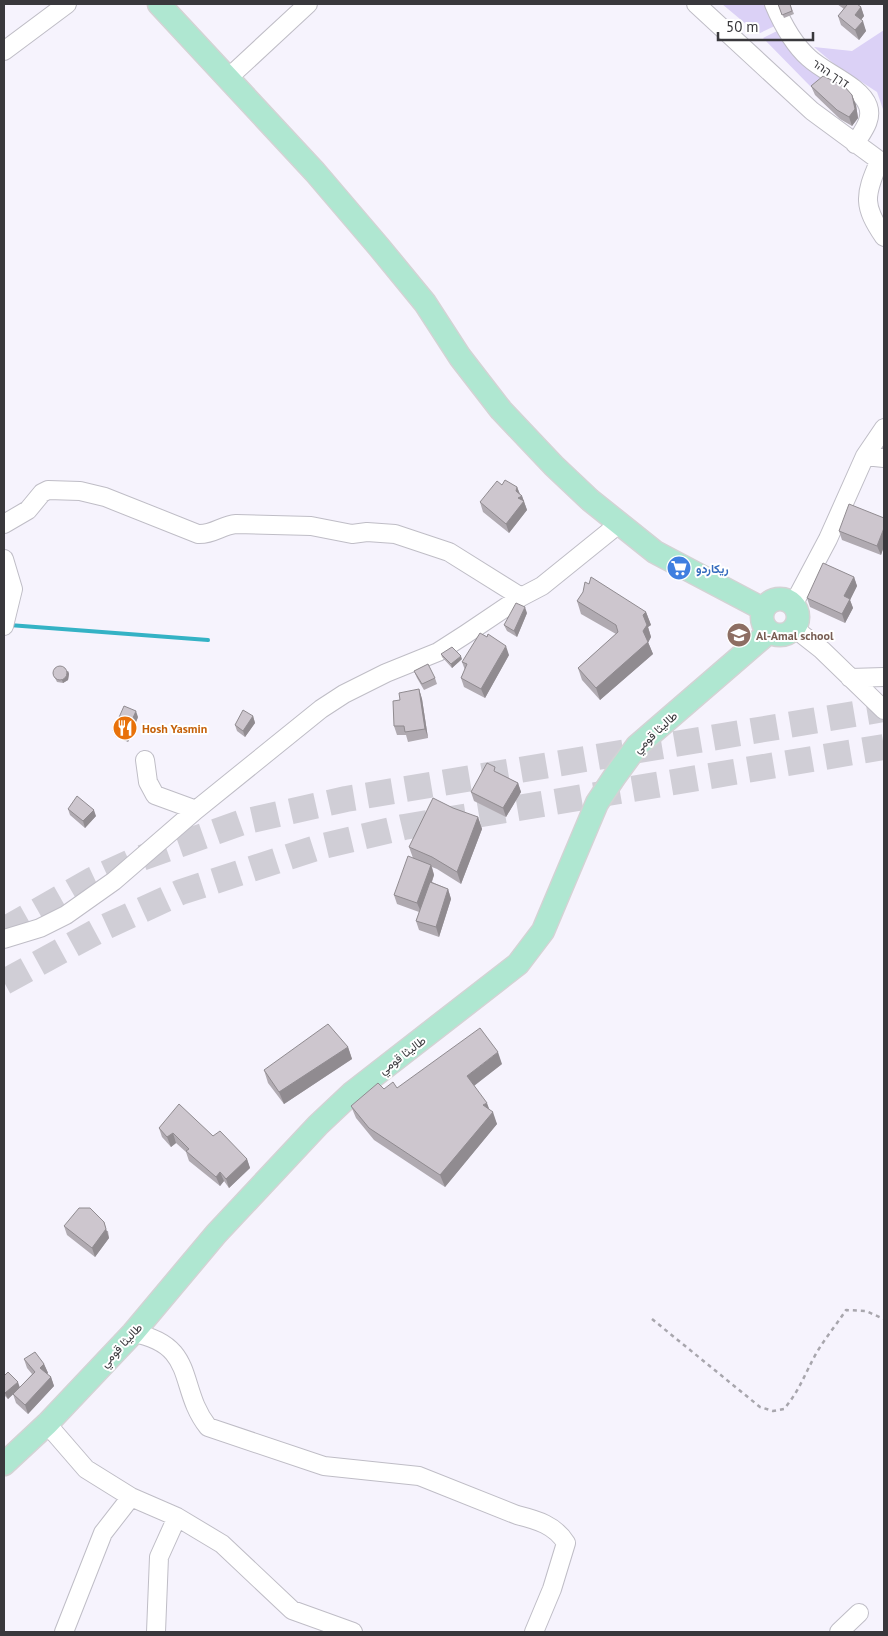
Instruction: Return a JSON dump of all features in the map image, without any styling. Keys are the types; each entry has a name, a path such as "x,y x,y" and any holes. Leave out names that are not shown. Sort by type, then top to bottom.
{"main road":[{"path":"159,4 315,172 379,247 425,303 460,357 501,410 590,500 655,552 763,609"},
{"path":"778,599 793,605 798,619 794,628 785,634 769,632 762,623 763,609 768,603 778,599"},
{"name":"طاليثا قومي","path":"4,1464 47,1424 133,1333 216,1234 318,1124 352,1093 518,964 543,931 597,803 615,776 638,746 769,632"}],"street":[{"path":"4,51 67,4"},
{"path":"227,79 308,4"},
{"path":"696,4 812,111 882,163 869,186 869,215 884,237"},
{"name":"דרך ההר","path":"776,4 786,28 807,57 825,72 862,95 869,107 870,120 855,144"},
{"path":"793,605 824,547 864,456 884,428"},
{"path":"864,456 884,458"},
{"path":"4,524 28,510 42,493 48,490 80,491 105,497 198,534 207,534 229,524 311,526 352,534 387,533 450,552 521,598"},
{"path":"4,937 40,928 66,915 114,881 196,810 321,709 344,694 386,673 438,652 542,586 620,523"},
{"path":"4,559 13,589 4,626"},
{"path":"794,628 822,650 884,710"},
{"path":"850,678 884,677"},
{"path":"145,760 148,782 155,795 196,810"},
{"path":"133,1333 152,1336 179,1358 188,1375 195,1404 201,1418 208,1427 324,1466 420,1476 517,1515 533,1519 561,1534 566,1543 552,1589 534,1632"},
{"path":"47,1424 86,1469 131,1497 176,1517 222,1544 292,1610 353,1632"},
{"path":"64,1632 103,1533 131,1497"},
{"path":"156,1632 158,1557 176,1517"},
{"path":"839,1632 859,1613"}],"path":[{"path":"652,1320 760,1407 773,1410 784,1409 793,1398 804,1382 817,1352 846,1310 866,1311 884,1319"}],"shaded area":[{"path":"722,4 771,4 779,24 758,34"},
{"path":"781,29 822,76 811,87 763,38"},
{"path":"884,30 884,112 877,92 834,64 814,47 852,51"}],"building":[{"path":"778,4 790,4 792,11 782,15"},
{"path":"845,4 857,4 861,7 855,15 863,21 855,30 838,16 847,5"},
{"path":"823,76 844,86 852,95 855,109 849,117 837,110 811,86"},
{"path":"505,480 517,487 516,491 522,496 518,498 524,501 506,524 480,502 497,481 502,485"},
{"path":"849,504 884,518 884,528 877,546 839,531"},
{"path":"823,563 854,577 844,596 850,599 842,614 807,598"},
{"path":"591,577 646,612 643,615 647,625 643,631 648,642 596,688 578,668 618,632 616,625 577,601 583,592 585,582 589,584"},
{"path":"516,603 525,607 514,631 504,625"},
{"path":"480,633 487,637 488,634 506,646 481,689 461,678 467,664 462,662"},
{"path":"452,647 461,656 451,664 441,654"},
{"path":"428,664 435,678 422,684 414,671"},
{"path":"57,666 63,666 67,673 63,680 57,680 53,676 53,670"},
{"path":"419,689 425,729 405,732 404,726 394,726 393,701 400,700 399,693"},
{"path":"124,706 136,711 125,736 113,731"},
{"path":"243,710 253,716 243,731 235,725"},
{"path":"487,763 495,767 494,771 518,783 503,808 471,792"},
{"path":"77,796 94,810 83,821 68,809"},
{"path":"433,798 478,817 457,872 432,857 409,847"},
{"path":"408,856 431,865 417,903 394,895"},
{"path":"430,882 448,889 436,927 416,921"},
{"path":"328,1024 348,1047 279,1092 264,1070"},
{"path":"480,1028 498,1052 467,1076 487,1103 483,1105 493,1112 440,1175 369,1128 351,1106 378,1083 384,1089 393,1082 397,1088"},
{"path":"179,1104 213,1136 220,1131 247,1159 226,1179 220,1172 216,1177 186,1151 189,1149 173,1133 167,1137 159,1128"},
{"path":"79,1208 90,1208 104,1222 106,1229 92,1248 64,1226"},
{"path":"35,1352 44,1364 40,1368 51,1377 25,1405 13,1394 35,1372 24,1359"},
{"path":"8,1372 18,1382 5,1393 4,1376"}],"waterway":[{"path":"9,625 208,640"}],"tunnel":[{"path":"4,930 92,880 133,861 243,822 346,799 884,709"},
{"path":"4,982 105,927 181,892 319,847 404,827 884,747"}],"place":[{"name":"ريكاردو","path":"679,568"},
{"name":"Al-Amal school","path":"739,635"},
{"name":"Hosh Yasmin","path":"125,728"}]}
